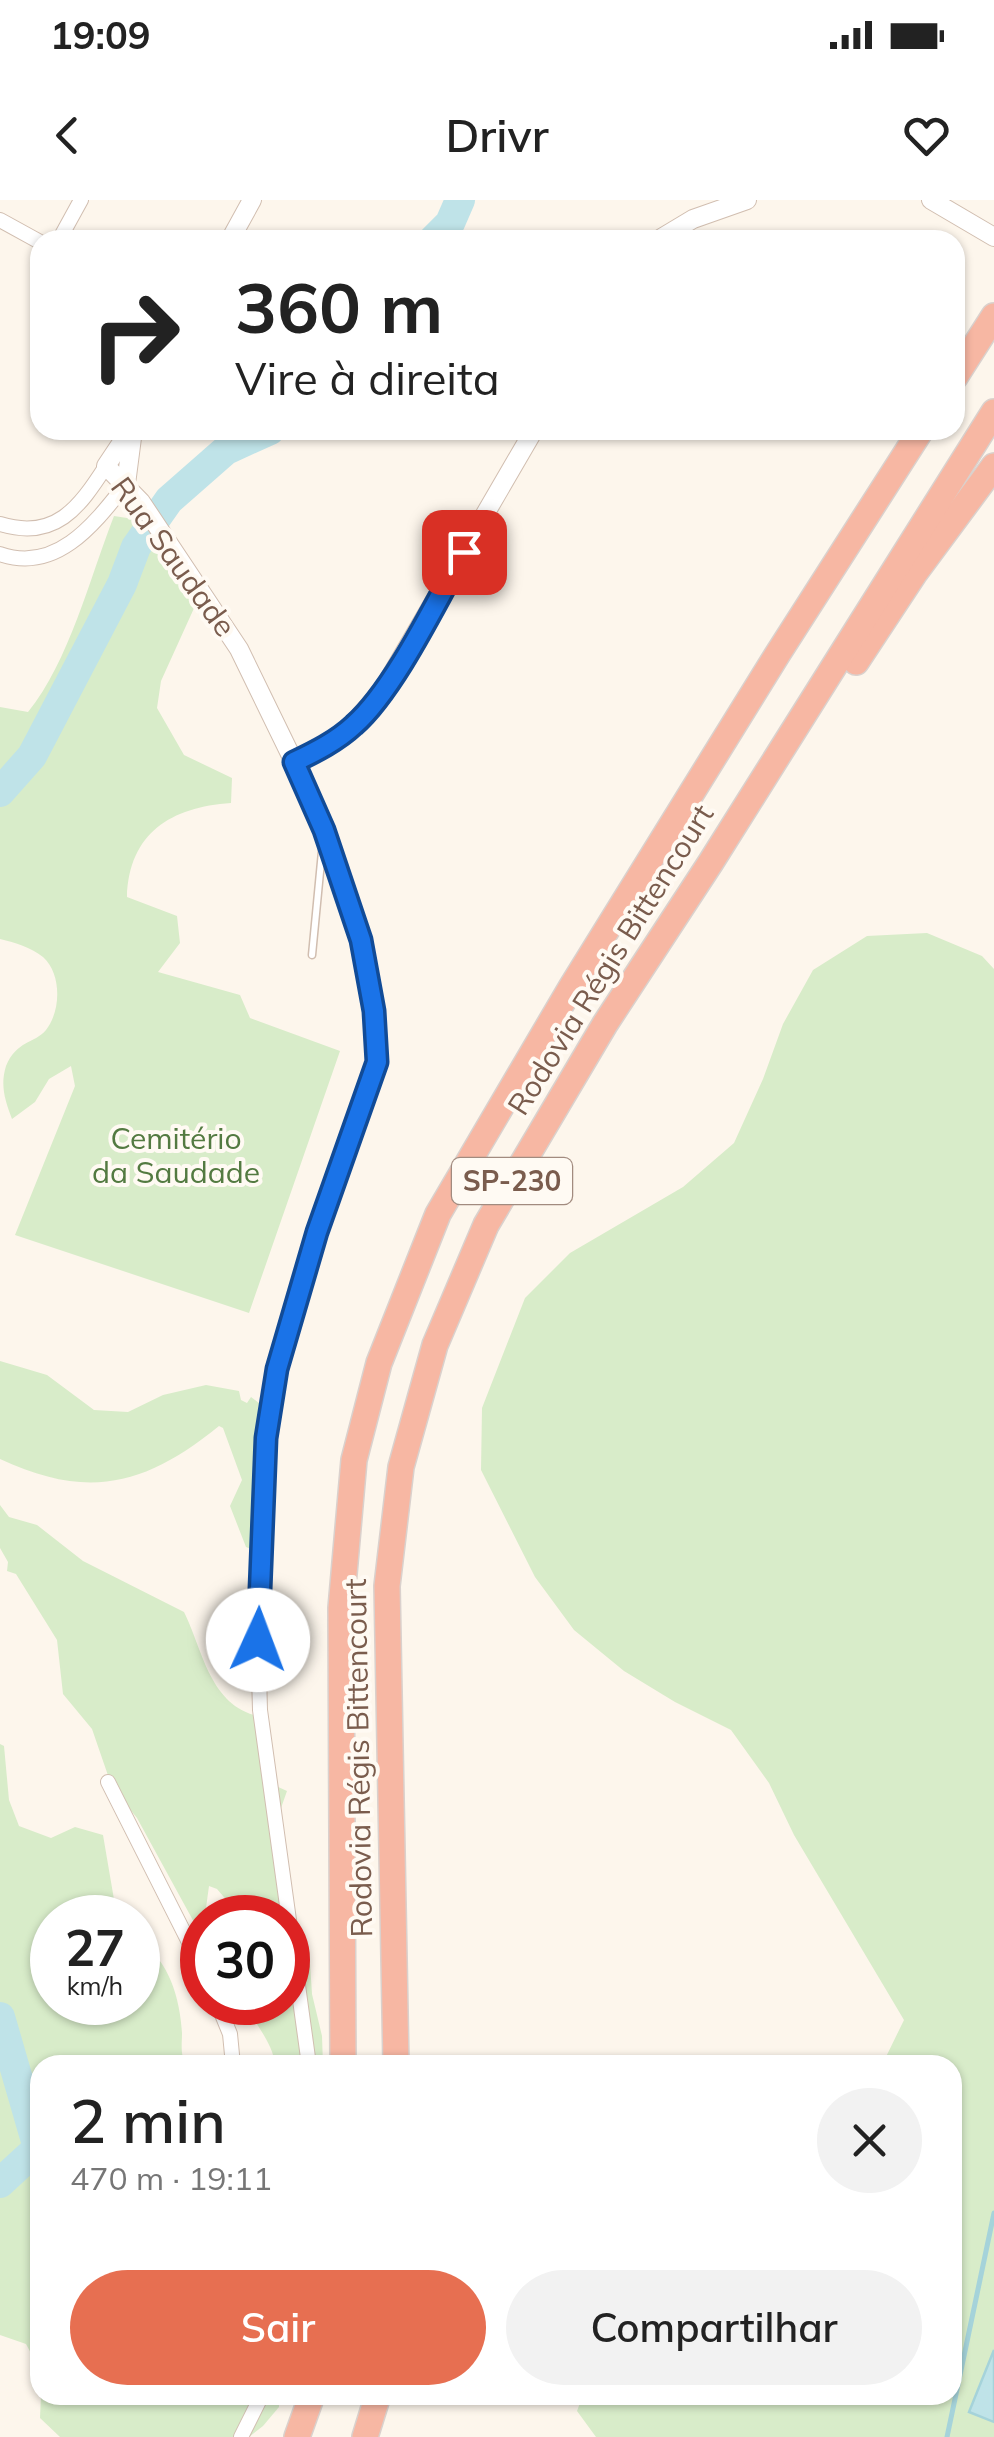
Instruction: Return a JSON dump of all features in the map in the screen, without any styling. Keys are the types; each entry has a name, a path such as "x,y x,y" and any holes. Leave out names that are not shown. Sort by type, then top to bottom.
{"highway":[{"path":"965,362 992,320"},
{"name":"Rodovia Régis Bittencourt","path":"396,2055 386,1586 401,1467 435,1345 486,1225 605,1024 994,412"},
{"name":"Rodovia Régis Bittencourt","path":"343,2055 341,1608 354,1460 366,1405 394,1321 438,1214 572,986 915,440"},
{"path":"786,741 846,676 914,574 994,466"},
{"path":"298,2437 309,2405"},
{"path":"314,2437 324,2405"},
{"path":"365,2437 375,2405"}],"street":[{"path":"64,230 81,200"},
{"path":"236,230 252,200"},
{"path":"675,230 693,219 748,200"},
{"path":"930,200 994,237"},
{"path":"0,220 30,236"},
{"path":"0,524 40,528 62,519 84,500 125,440"},
{"path":"0,554 27,558 55,553 90,530 126,484 131,440"},
{"path":"308,2055 260,1710 258,1640 266,1438 277,1369 317,1232 377,1062 378,1040 361,940 324,830 294,762 356,724 385,686 528,440"},
{"name":"Rua Saudade","path":"106,466 141,502 239,649 294,762"},
{"path":"22,529 27,558"},
{"path":"108,1782 180,1924"},
{"path":"226,2025 232,2055"},
{"path":"241,2437 257,2405"}],"lane":[{"path":"312,956 324,830"}],"green space":[{"name":"Cemitério da Saudade","path":"114,516 140,520 163,535 192,579 195,606 161,681 157,708 184,755 232,778 231,803 190,810 172,818 145,840 136,856 127,897 177,916 180,943 158,972 240,995 250,1018 340,1051 249,1313 15,1235 75,1086 71,1066 49,1079 35,1102 12,1119 4,1093 6,1066 15,1051 46,1030 55,1013 57,993 54,973 43,957 0,939 0,707 28,712 42,692 67,644"},
{"path":"927,933 982,956 994,969 994,2437 596,2437 577,2411 579,2405 962,2405 962,2055 887,2055 904,2020 794,1835 769,1783 731,1730 624,1671 574,1630 535,1577 481,1470 482,1408 525,1298 570,1253 683,1187 734,1143 783,1024 813,970 867,936"},
{"path":"0,1361 47,1375 94,1410 128,1412 163,1395 206,1385 239,1391 241,1400 247,1403 251,1397 259,1403 257,1429 270,1498 260,1553 246,1547 230,1506 242,1480 219,1426 166,1462 115,1480 61,1480 0,1459"},
{"path":"0,1505 9,1517 37,1525 83,1561 184,1612 217,1686 239,1708 254,1715 276,1786 287,1791 281,1808 279,1848 290,1895 222,1895 209,1886 208,1895 180,1897 137,1818 112,1787 92,1729 63,1694 57,1640 16,1574 7,1571 8,1562 0,1548"},
{"path":"0,1744 4,1746 9,1800 19,1826 51,1838 75,1827 103,1835 113,1895 30,1895 30,2025 160,2025 160,1961 179,2007 182,2033 183,2055 30,2055 30,2351 26,2344 0,2335"},
{"path":"310,1963 323,2055 273,2055 257,2025 310,2025"},
{"path":"41,2405 279,2405 249,2437 60,2437 40,2418"}],"water":[{"path":"994,2350 994,2422 969,2412"}],"waterway":[{"path":"443,230 460,200"},
{"path":"0,792 32,756 122,584 136,547 169,500 226,450 248,440"},
{"path":"0,2017 30,2120"},
{"path":"0,2183 30,2155"},
{"path":"962,2366 994,2213"},
{"path":"947,2437 954,2405"}],"route":[{"path":"258,1640 266,1438 277,1369 317,1232 377,1062 378,1040 361,940 324,830 294,762 356,724 385,686 464,552"}]}
